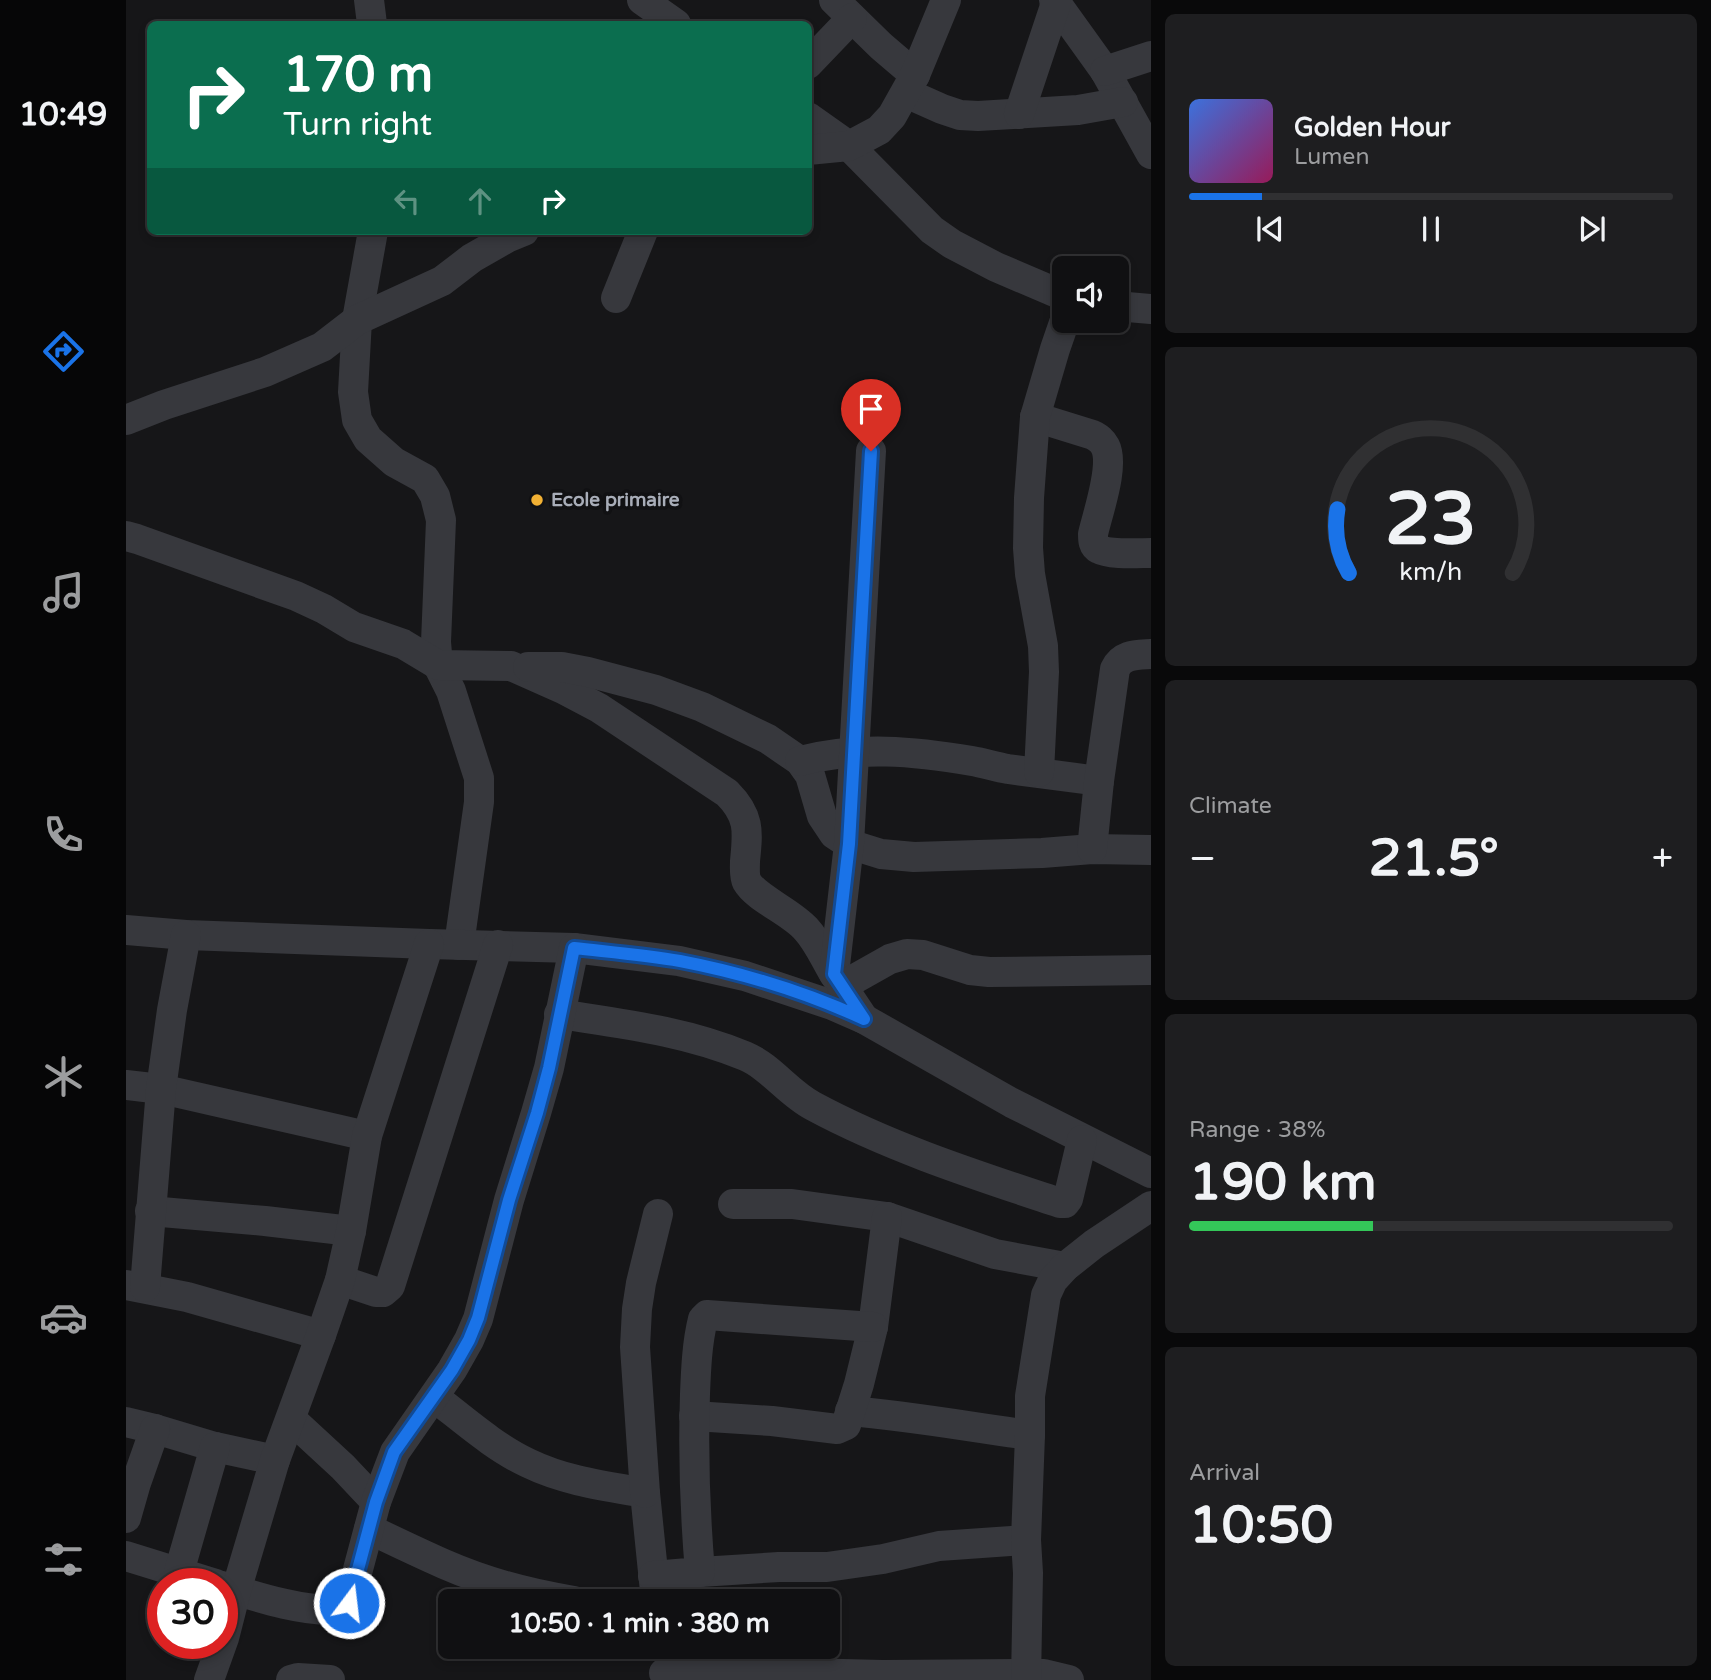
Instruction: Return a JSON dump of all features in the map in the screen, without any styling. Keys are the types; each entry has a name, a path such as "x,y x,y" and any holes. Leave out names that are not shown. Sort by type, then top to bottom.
{"street":[{"path":"369,0 372,21"},
{"path":"642,0 672,21"},
{"path":"812,150 849,146 879,130 892,116 910,84 946,0"},
{"path":"1019,114 1055,1"},
{"path":"1055,1 1105,71 1151,154"},
{"path":"812,58 843,9 910,84 942,109 960,115 1078,110 1123,102"},
{"path":"1105,71 1151,56"},
{"path":"812,120 849,146 942,237 996,267 1052,291"},
{"path":"372,235 357,320 353,392 357,419 368,439 394,462 425,479 435,496 441,520 436,642 438,665 450,691 478,778 480,802 459,945"},
{"path":"126,420 265,372 322,347 357,320 442,281 472,258 514,235"},
{"path":"616,298 641,235"},
{"path":"1129,307 1151,309"},
{"path":"1039,772 1044,672 1043,646 1028,548 1029,498 1035,417 1061,333"},
{"path":"1035,417 1093,435 1106,446 1109,467 1093,534 1095,547 1107,552 1151,554"},
{"path":"838,980 849,844 871,451"},
{"path":"126,536 296,596 354,627 403,644 438,665 562,667 588,671 656,690 702,707 757,733 800,761 810,775 822,817 834,834 849,844 881,854 914,857 1092,849 1151,850"},
{"path":"1092,849 1115,669 1129,656 1151,654"},
{"path":"512,666 599,708 727,793 737,803 747,821 745,878 749,885 805,928 864,1019"},
{"path":"800,761 825,754 853,751 915,752 1099,781"},
{"path":"126,930 186,935 574,948 679,961 745,976 832,1005 864,1019 1012,1103 1151,1173"},
{"path":"186,935 161,1089 150,1211 135,1286 235,1310 321,1335"},
{"path":"232,1568 291,1419 340,1280 367,1136 429,944"},
{"path":"340,1280 376,1292 383,1292 390,1286 498,945"},
{"path":"238,1590 309,1609 338,1610 346,1608 349,1603 394,1452 435,1396 469,1340 478,1318 509,1200 546,1079 574,948"},
{"path":"838,980 907,954 923,955 961,968 989,972 1151,970"},
{"path":"559,1014 669,1031 743,1055 812,1106 875,1136 1060,1203 1065,1203 1068,1199 1082,1140"},
{"path":"126,1085 161,1089 367,1136"},
{"path":"733,1204 792,1204 887,1217 995,1254 1065,1267"},
{"path":"1026,1677 1030,1396 1046,1295 1053,1280 1065,1267 1151,1206"},
{"path":"150,1211 351,1231"},
{"path":"658,1214 641,1283 635,1347 655,1589 700,1573 848,1564 939,1546 1026,1540"},
{"path":"694,1416 837,1429 846,1426 873,1327 887,1217"},
{"path":"700,1573 695,1508 694,1416 703,1319 707,1315 873,1327"},
{"path":"435,1396 495,1443 527,1463 559,1476 645,1493"},
{"path":"850,1411 899,1415 1030,1435"},
{"path":"291,1419 343,1467 373,1516 444,1564 516,1589"},
{"path":"126,1422 215,1447 275,1460"},
{"path":"126,1518 155,1429"},
{"path":"180,1568 215,1447"},
{"path":"126,1556 166,1568"},
{"path":"209,1680 216,1659"},
{"path":"663,1667 883,1675 1026,1677 1044,1674 1069,1680"},
{"path":"291,1680 330,1680"}],"place":[{"name":"Ecole primaire","path":"537,500"}],"route":[{"path":"349,1603 376,1502 394,1452 452,1370 478,1318 509,1200 549,1068 574,948 679,961 745,976 791,990 864,1019 834,974 849,844 871,451"}]}
